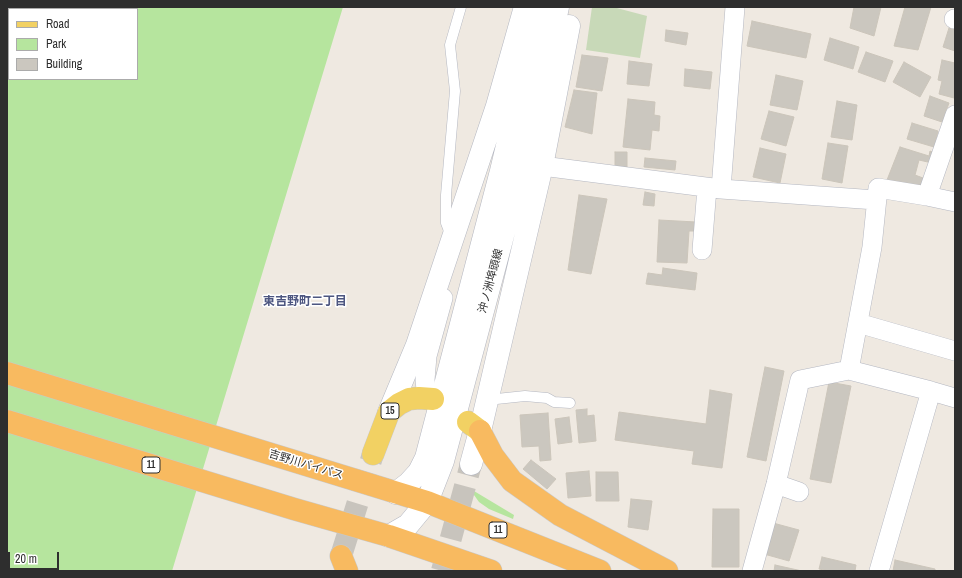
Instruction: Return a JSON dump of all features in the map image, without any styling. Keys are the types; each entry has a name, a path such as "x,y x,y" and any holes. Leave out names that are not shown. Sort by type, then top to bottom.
{"highway":[{"name":"吉野川バイパス","path":"7,373 427,502 600,571"},
{"name":"11","path":"7,421 294,509 389,536 491,571"},
{"path":"474,426 512,482 560,515 667,571"}],"main road":[{"path":"389,412 417,345 497,106 526,7"},
{"name":"沖ノ洲埠頭線","path":"396,493 409,483 419,472 426,458 501,171 539,7"},
{"name":"沖ノ洲埠頭線","path":"389,536 408,525 427,502 443,461 515,191 540,90 558,7"},
{"path":"471,464 474,426 487,400 542,166 573,7"},
{"name":"15","path":"373,454 389,412 399,404 409,399 430,399"}],"street":[{"path":"702,250 714,189 735,7"},
{"path":"927,196 955,115"},
{"path":"542,166 714,189 876,200"},
{"path":"849,370 872,247 878,188 955,202"},
{"path":"430,399 425,380 427,356 457,248 456,242 453,238"},
{"path":"858,323 955,351"},
{"path":"752,571 776,484 800,380 849,370 955,398"},
{"path":"880,571 931,391"},
{"path":"776,484 799,492"}],"lane":[{"path":"453,238 446,223 446,195 454,91 450,45 461,7"},
{"path":"487,400 525,396 547,398 554,402 570,403"}],"green space":[{"path":"7,7 343,7 172,571 7,571"},
{"path":"592,7 613,7 647,16 640,58 586,50"},
{"path":"469,488 514,515 513,519 489,509 479,502"}],"building":[{"path":"854,7 881,7 874,36 850,28"},
{"path":"905,7 931,7 918,50 894,46"},
{"path":"752,21 811,34 806,58 747,46"},
{"path":"949,28 955,30 955,51 943,47"},
{"path":"666,30 688,33 686,45 665,41"},
{"path":"830,38 859,47 853,69 824,60"},
{"path":"866,52 893,61 885,82 858,72"},
{"path":"582,55 608,58 602,91 576,87"},
{"path":"942,60 955,63 954,98 939,94 942,81 938,80"},
{"path":"629,61 652,64 649,86 627,84"},
{"path":"904,62 931,77 920,97 893,82"},
{"path":"685,69 712,72 710,89 684,86"},
{"path":"776,75 803,81 797,110 770,105"},
{"path":"574,90 597,93 592,134 565,127"},
{"path":"930,96 949,103 942,122 924,116"},
{"path":"628,99 655,102 654,115 660,116 659,131 652,130 650,150 623,147"},
{"path":"837,101 857,105 852,140 831,137"},
{"path":"769,111 794,117 786,146 761,139"},
{"path":"912,123 938,131 934,147 907,139"},
{"path":"828,143 848,146 842,183 822,179"},
{"path":"900,147 929,156 930,151 935,153 932,163 919,160 915,175 923,178 919,190 887,180"},
{"path":"760,148 786,154 780,183 753,177"},
{"path":"615,152 627,152 627,168 615,168"},
{"path":"645,158 676,161 675,170 644,167"},
{"path":"645,192 655,194 654,206 643,205"},
{"path":"579,195 607,199 591,274 568,270"},
{"path":"659,220 696,222 696,231 689,231 687,263 657,262"},
{"path":"663,268 697,273 695,290 646,284 648,273 662,275"},
{"path":"765,367 784,371 766,461 747,457"},
{"path":"829,382 851,386 831,483 810,479"},
{"path":"710,390 732,394 722,468 692,464 694,451 615,440 619,412 706,424"},
{"path":"587,409 587,416 594,415 596,441 579,443 576,410"},
{"path":"548,413 551,460 540,461 539,446 522,447 520,415"},
{"path":"569,417 572,442 558,444 555,419"},
{"path":"531,460 556,479 547,489 523,469"},
{"path":"589,471 591,496 568,498 566,473"},
{"path":"596,472 618,472 619,501 596,501"},
{"path":"631,499 652,501 648,530 628,527"},
{"path":"713,509 739,509 739,567 712,567"},
{"path":"773,523 799,530 789,561 764,554"},
{"path":"822,557 856,565 855,571 829,571 819,569"},
{"path":"895,560 935,569 935,571 893,571"},
{"path":"775,565 802,571 774,571"}],"tunnel":[{"path":"341,556 373,454"},
{"path":"442,571 471,464"}],"district":[{"name":"東吉野町二丁目","path":"305,302"}]}
